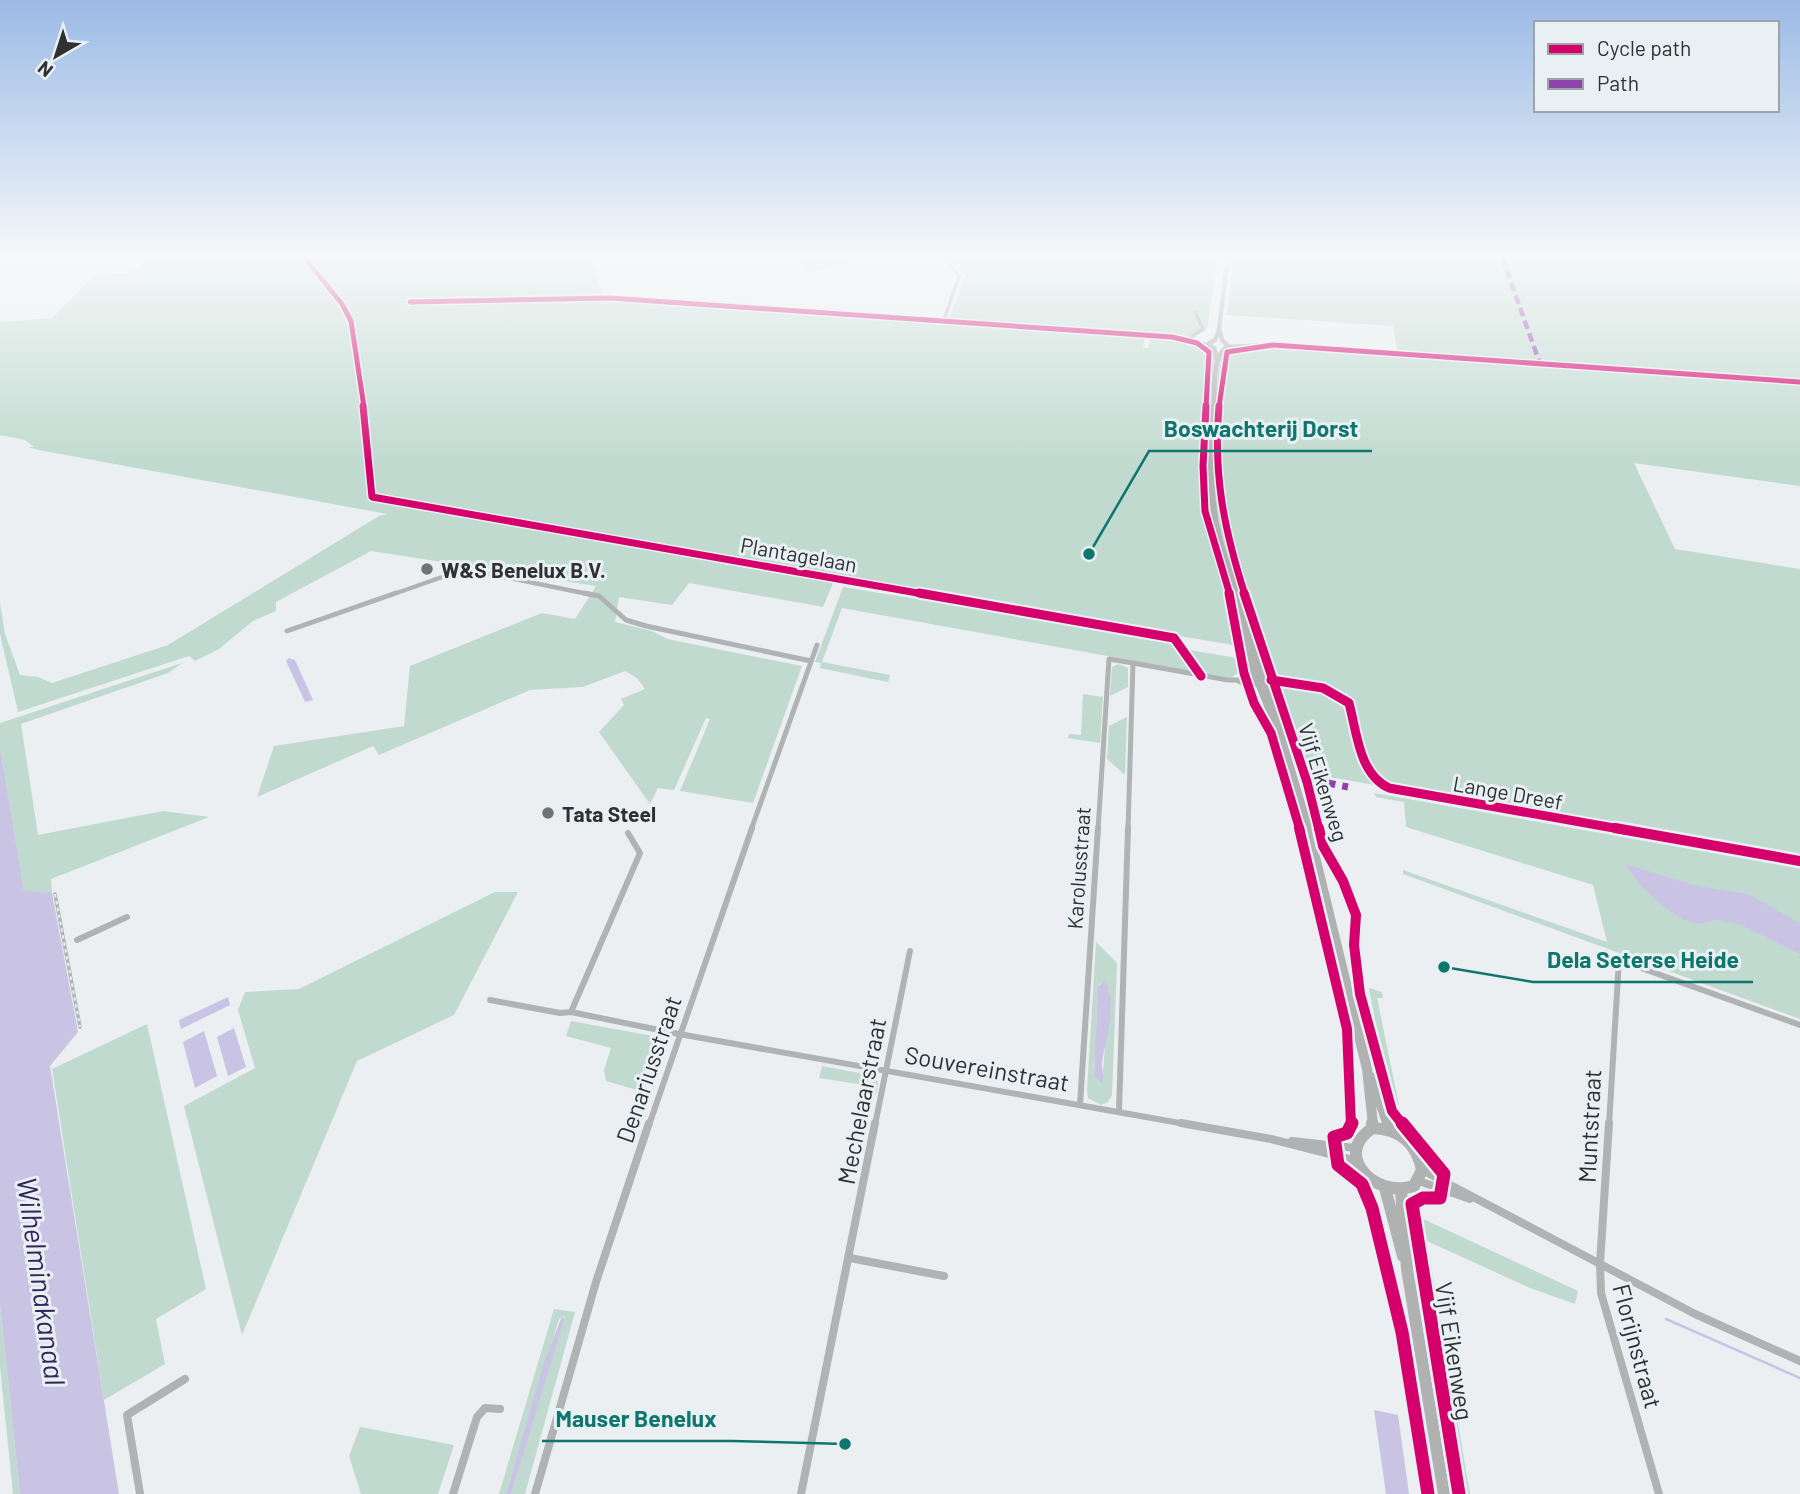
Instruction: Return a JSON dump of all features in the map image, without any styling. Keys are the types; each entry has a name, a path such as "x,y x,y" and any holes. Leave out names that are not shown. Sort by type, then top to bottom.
{"main road":[{"path":"1219,329 1212,344 1246,347 1276,345 1800,382"},
{"path":"1219,329 1225,346"},
{"name":"Vijf Eikenweg","path":"1212,344 1217,360 1211,444 1211,492 1219,537 1239,599 1243,631 1280,731 1314,846 1367,1069 1390,1130"},
{"name":"Vijf Eikenweg","path":"1217,360 1225,346"},
{"name":"Vijf Eikenweg","path":"1367,1069 1373,1128"},
{"path":"1373,1128 1390,1130 1413,1146 1420,1176 1408,1190 1385,1188 1368,1177 1357,1161 1355,1148 1361,1134 1373,1128"},
{"name":"Vijf Eikenweg","path":"1385,1188 1407,1269"},
{"name":"Vijf Eikenweg","path":"1401,1191 1407,1269 1444,1494"}],"street":[{"path":"1026,327 1212,344"},
{"path":"1188,340 1203,329 1202,327"},
{"path":"287,631 464,569 599,596 625,620 811,661"},
{"name":"Denariusstraat","path":"535,1494 596,1282 679,1034 817,645"},
{"name":"Karolusstraat","path":"1080,1104 1110,659 1248,685 1262,682"},
{"path":"1119,1111 1133,663"},
{"path":"571,1012 640,853 628,833"},
{"path":"78,940 127,918"},
{"name":"Mechelaarstraat","path":"801,1494 910,951"},
{"name":"Muntstraat","path":"1600,1264 1619,960 1800,1025"},
{"name":"Souvereinstraat","path":"490,1000 561,1013 571,1012 679,1034 1271,1139 1357,1161"},
{"name":"Souvereinstraat","path":"1271,1139 1355,1148"},
{"name":"Florijnstraat","path":"1420,1176 1473,1199 1600,1264 1601,1293 1659,1494"},
{"path":"850,1258 944,1276"},
{"path":"1600,1264 1695,1314 1800,1360"},
{"path":"140,1494 127,1415 186,1379"},
{"path":"453,1494 477,1417 485,1408 500,1409"}],"green space":[{"path":"0,327 999,327 1145,337 1143,348 1148,348 1151,337 1180,340 1199,347 1202,352 1227,356 1230,350 1221,353 1223,350 1267,346 1397,350 1393,327 1800,327 1800,486 1634,463 1675,549 1800,569 1800,860 1307,773 1282,696 1262,651 1246,648 1253,668 1244,670 1239,646 716,558 712,562 833,583 823,607 689,583 672,605 619,597 615,622 652,631 667,639 802,666 753,803 680,791 710,719 706,718 674,790 658,788 650,804 599,732 624,705 621,699 645,689 637,678 625,671 583,687 530,690 379,755 373,746 257,797 274,746 404,726 410,666 542,613 575,619 596,586 371,551 276,602 276,611 253,621 219,649 195,661 189,656 18,712 0,634 0,603 5,634 20,675 38,677 52,683 168,645 379,516 387,514 39,450 28,447 34,447 25,440 0,435"},
{"path":"1051,327 1207,327 1186,337"},
{"path":"843,587 1175,641 1192,668 1190,671 842,608 822,662 890,675 888,682 820,668 821,663 815,662"},
{"path":"1184,649 1237,658 1240,671 1231,678 1203,673"},
{"path":"182,663 168,673 21,724 38,835 163,811 209,817 51,879 52,893 24,892 0,747 0,723"},
{"path":"1118,664 1128,668 1128,687 1110,696 1112,667"},
{"path":"1083,694 1103,697 1100,743 1068,738 1069,734 1081,735"},
{"path":"1127,717 1125,775 1107,759 1109,726"},
{"path":"1374,793 1800,868 1800,1019 1403,874 1403,870 1607,942 1593,885 1406,827 1404,802 1376,797"},
{"path":"495,892 518,892 454,1015 357,1061 242,1335 184,1106 255,1068 238,1010 245,992 299,989"},
{"path":"1096,942 1117,963 1112,1095 1108,1102 1101,1105 1088,1098","holes":["1103,982 1110,991 1102,1081 1094,1072 1099,985"]},
{"path":"1369,988 1382,992 1383,998 1377,998 1399,1105 1390,1098"},
{"path":"571,1021 664,1038 644,1092 606,1081 604,1070 611,1048 566,1036"},
{"path":"147,1024 206,1289 156,1319 165,1364 104,1400 52,1069"},
{"path":"822,1066 875,1076 878,1084 876,1094 863,1093 864,1085 819,1078"},
{"path":"1419,1217 1578,1291 1575,1304 1530,1288 1427,1241 1470,1494 1463,1494"},
{"path":"0,1304 20,1494 13,1494 0,1367"},
{"path":"554,1309 575,1312 525,1494 511,1494 564,1316 559,1319 506,1494 499,1494"},
{"path":"360,1427 454,1445 438,1494 361,1494 349,1456"}],"water":[{"path":"289,658 295,660 313,700 305,702 286,661"},
{"name":"Wilhelminakanaal","path":"0,747 24,891 52,893 78,1032 50,1066 119,1494 20,1494 0,1304"},
{"path":"1625,864 1697,886 1748,894 1800,923 1800,954 1739,924 1715,920 1699,924 1684,920 1664,907 1640,885"},
{"path":"1104,981 1111,998 1111,1008 1102,1062 1102,1083 1094,1076 1098,987"},
{"path":"228,997 230,1005 181,1029 179,1020"},
{"path":"234,1028 246,1067 228,1076 217,1037"},
{"path":"204,1031 217,1076 195,1088 183,1042"},
{"path":"562,1316 564,1320 511,1494 506,1494 545,1360"},
{"path":"1374,1410 1398,1415 1409,1494 1386,1494"}],"waterway":[{"path":"1666,1319 1800,1378"}],"railway":[{"path":"55,894 80,1027"}],"marked path":[{"path":"1527,327 1539,361"},
{"path":"1303,778 1348,787"}],"cycle path":[{"name":"Plantagelaan","path":"352,327 367,431 372,497 1170,637 1174,638 1201,676"},
{"path":"1024,327 1172,337 1197,343 1209,352"},
{"path":"1459,1494 1412,1204 1423,1198 1440,1198 1444,1174 1392,1111 1360,994 1354,945 1356,915 1343,881 1323,846 1307,782 1271,680 1226,534 1219,489 1217,443 1227,352 1273,345 1800,382"},
{"path":"1209,352 1203,466 1205,511 1234,610 1244,673 1254,703 1271,733 1305,848 1347,1029 1353,1122 1347,1133 1334,1137 1338,1165 1362,1184 1372,1208 1402,1332 1428,1494"},
{"name":"Lange Dreef","path":"1271,680 1323,688 1349,703 1368,772 1376,782 1389,788 1800,861"}],"place":[{"name":"Boswachterij Dorst","path":"1089,554"},
{"name":"W&S Benelux B.V.","path":"427,569"},
{"name":"Tata Steel","path":"548,813"},
{"name":"Dela Seterse Heide","path":"1444,967"},
{"name":"Mauser Benelux","path":"845,1444"}]}
